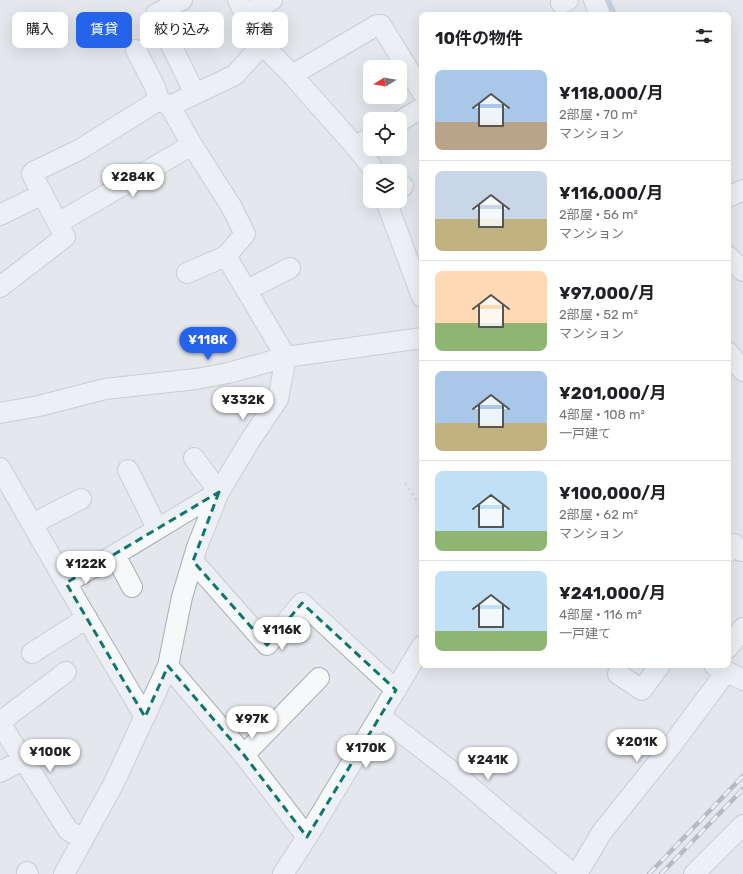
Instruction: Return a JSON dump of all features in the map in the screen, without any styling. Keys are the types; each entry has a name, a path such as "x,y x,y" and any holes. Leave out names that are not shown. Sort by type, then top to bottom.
{"street":[{"path":"182,0 156,14 195,94"},
{"path":"241,8 272,0"},
{"path":"594,0 599,12"},
{"path":"292,75 377,25 381,25 419,87"},
{"path":"0,287 65,237 32,174 33,172 79,150 164,103 195,94 235,75 259,48"},
{"path":"265,48 362,142 370,164"},
{"path":"136,50 164,103 232,206 245,234 226,256 187,273"},
{"path":"407,117 419,110"},
{"path":"58,223 192,145"},
{"path":"731,196 743,190"},
{"path":"0,215 43,194"},
{"path":"389,208 419,289"},
{"path":"64,874 114,783 168,666 182,597 193,560 219,492 251,439 278,399 286,357 226,256"},
{"path":"731,259 743,271"},
{"path":"247,290 290,268"},
{"path":"0,413 39,406 105,389 196,380 286,357 419,338"},
{"path":"732,351 743,371"},
{"path":"194,458 219,492"},
{"path":"0,468 8,498 32,524 145,717"},
{"path":"128,470 157,528"},
{"path":"66,583 219,492"},
{"path":"32,524 81,499"},
{"path":"115,555 132,586"},
{"path":"193,560 267,645 302,603 396,690"},
{"path":"32,653 87,618"},
{"path":"731,644 743,628"},
{"path":"283,874 307,837 419,651"},
{"path":"168,666 244,755 307,837"},
{"path":"618,674 642,690 658,668"},
{"path":"66,672 0,722 68,830 83,840"},
{"path":"577,874 602,832 671,746 733,674"},
{"path":"244,755 319,678"},
{"path":"380,716 455,774 573,874"},
{"path":"0,772 23,760"},
{"path":"694,874 743,825"}],"path":[{"path":"405,483 419,504"}],"highlighted area":[{"path":"219,492 193,561 267,645 302,603 396,690 307,837 244,755 168,666 145,717 66,583"}],"waterway":[{"path":"608,0 614,12"}],"railway":[{"path":"649,874 743,776"},
{"path":"661,874 743,789"}]}
